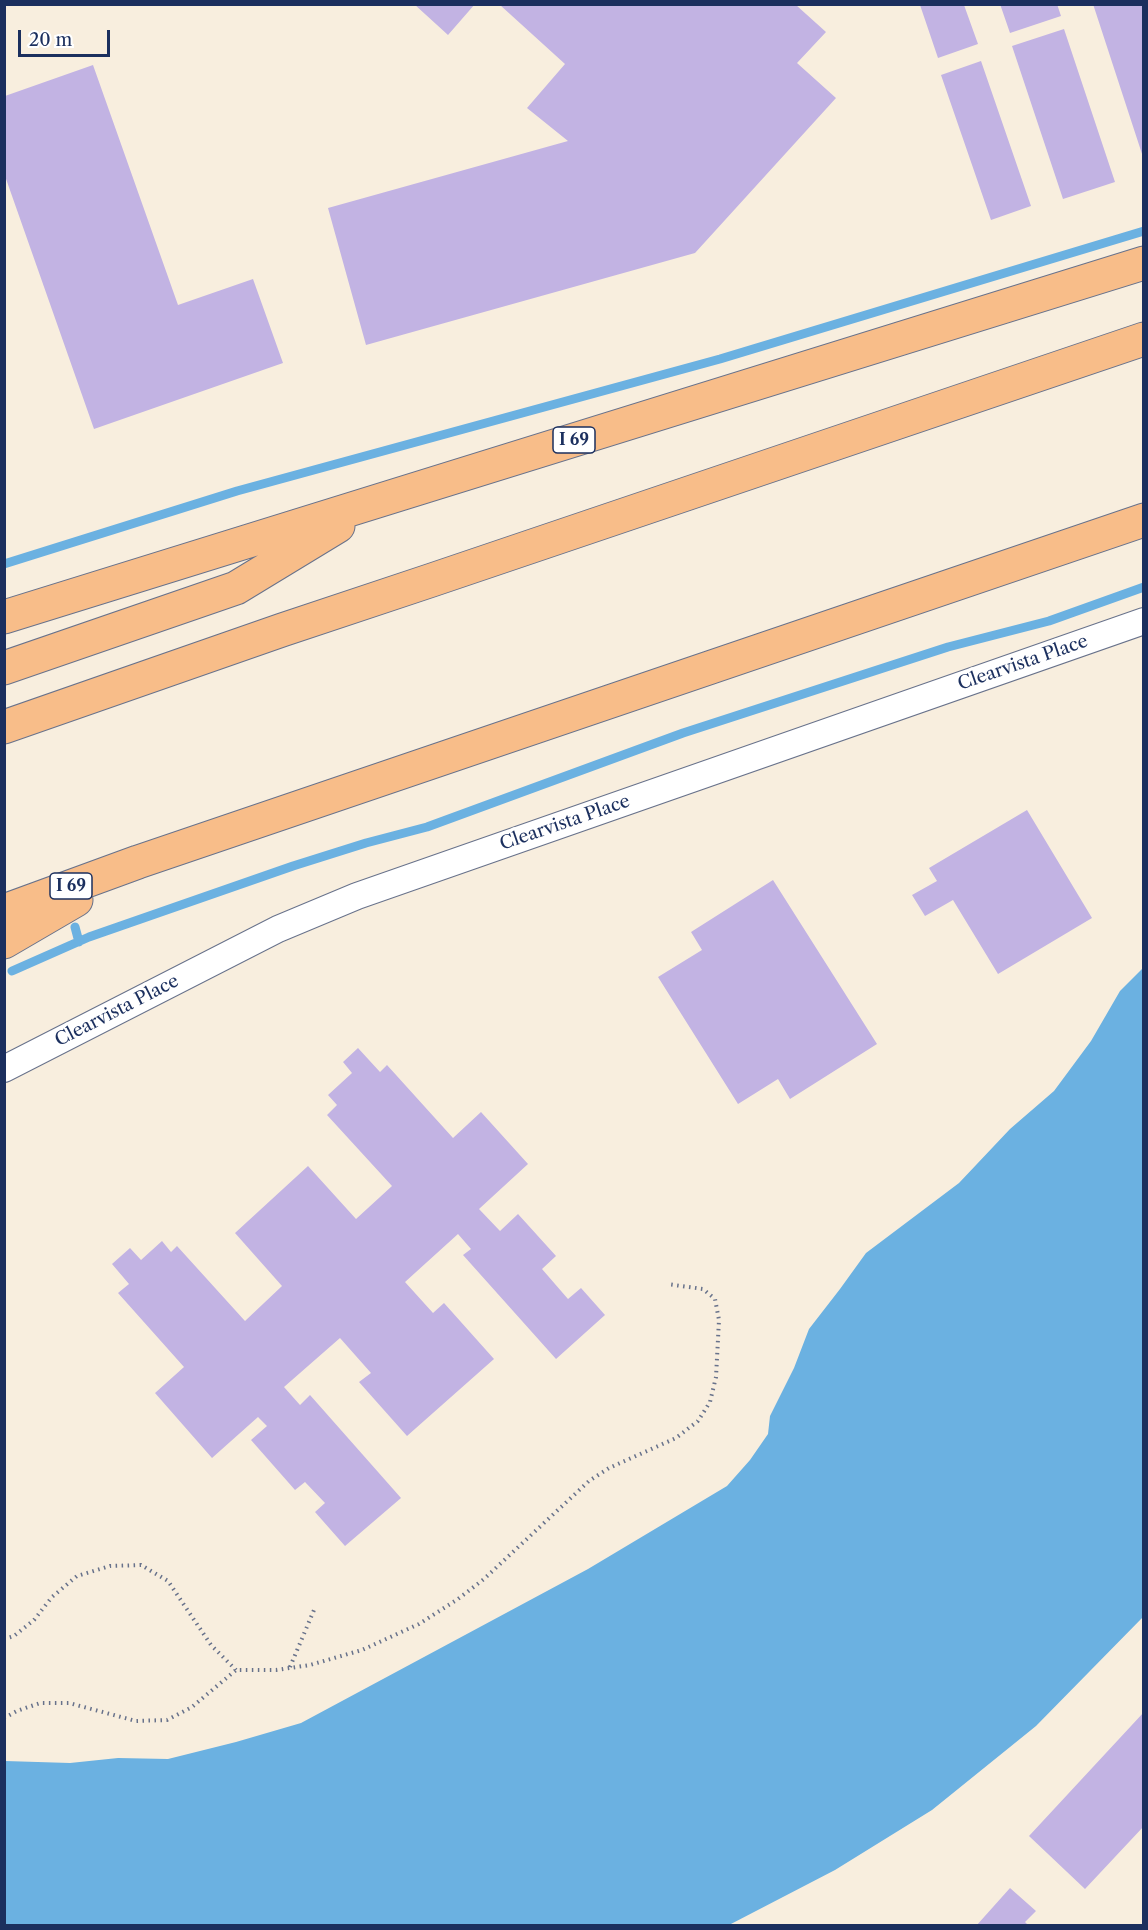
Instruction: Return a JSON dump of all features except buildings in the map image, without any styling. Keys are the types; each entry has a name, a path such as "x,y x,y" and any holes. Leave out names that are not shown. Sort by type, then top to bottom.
{"highway":[{"name":"I 69","path":"4,617 1143,262"},
{"path":"4,727 282,630 1143,339"},
{"path":"4,668 236,588 381,500"},
{"name":"I 69","path":"4,911 138,862 1143,520"},
{"path":"4,942 138,862"}],"street":[{"name":"Clearvista Place","path":"4,1069 278,929 357,896 1143,621"}],"path":[{"path":"4,1718 40,1703 69,1703 136,1721 167,1720 192,1707 236,1670 276,1670 310,1665 362,1650 419,1624 458,1599 484,1579 589,1481 609,1468 676,1438 698,1421 710,1402 716,1377 719,1320 715,1299 703,1289 668,1284"},
{"path":"4,1639 14,1636 34,1620 52,1597 77,1576 110,1566 141,1565 168,1581 211,1645 236,1670"},
{"path":"290,1668 314,1610"}],"water":[{"path":"1143,968 1143,1617 1036,1726 932,1810 835,1870 729,1925 5,1925 5,1761 70,1763 118,1758 168,1759 301,1723 588,1569 727,1486 750,1460 768,1434 770,1416 794,1368 809,1329 866,1253 959,1183 1010,1129 1054,1091 1091,1041 1120,991"}],"waterway":[{"path":"4,564 237,491 720,359 1144,231"},
{"path":"12,971 89,937 293,866 427,827 683,733 948,647 1049,621 1144,587"},
{"path":"75,927 79,942"}]}
